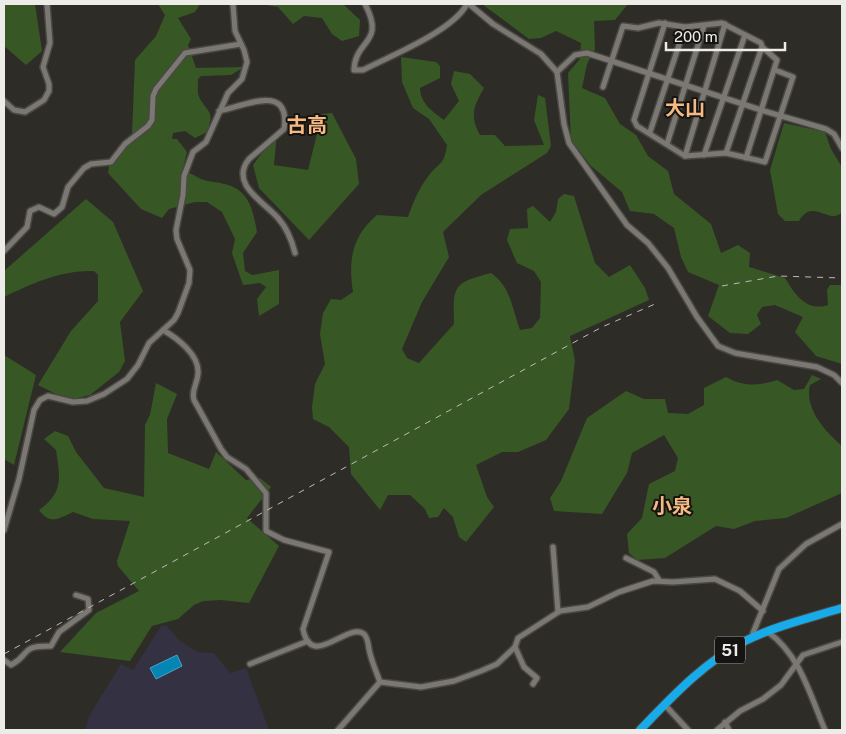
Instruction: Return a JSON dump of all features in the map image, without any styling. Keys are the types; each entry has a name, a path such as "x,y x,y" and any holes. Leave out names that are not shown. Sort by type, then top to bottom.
{"highway":[{"name":"51","path":"640,730 665,705 722,655 754,637 842,608"}],"street":[{"path":"4,101 14,110 25,112 44,100 48,94 49,84 43,67 50,43 47,4"},
{"path":"4,530 19,480 34,410 40,400 48,396 73,402 87,401 104,394 127,378 138,365 149,342 163,330 178,312 189,283 190,270 177,239 176,230 183,195 184,176 193,152 206,142 228,93 242,80 247,62 235,31 233,4"},
{"path":"365,4 373,20 373,27 355,61 354,70 362,70 432,34 462,13 468,4 494,24 541,54 557,72 564,124 569,143 627,225 648,243 668,268 697,317 718,346 735,353 817,367 834,375 842,383"},
{"path":"665,23 634,120 636,126 650,132 685,156 726,153 765,162 793,77 775,70"},
{"path":"603,87 623,26 638,28 665,23 685,27 725,24 761,43 762,47 778,60 746,158"},
{"path":"685,156 725,24"},
{"path":"667,144 704,26"},
{"path":"650,132 685,27"},
{"path":"704,155 745,35"},
{"path":"4,251 27,227 30,211 39,207 54,214 59,210 68,187 84,168 91,164 111,162 125,144 148,126 152,120 153,96 156,88 185,54 241,44"},
{"path":"726,153 762,47"},
{"path":"557,72 575,55 587,53 704,92 826,129 834,134 842,148"},
{"path":"219,111 250,102 272,100 282,106 284,110 284,128 244,165 243,177 252,194 284,226 295,253"},
{"path":"163,330 178,340 194,359 198,375 192,395 221,449 227,456 246,469 266,493 266,531 284,540 329,552 303,630 308,641 314,645 328,645 344,634 354,631 363,633 368,639 372,662 380,682"},
{"path":"754,637 753,633 779,570 806,544 842,524"},
{"path":"553,547 558,612"},
{"path":"626,558 654,572 660,580"},
{"path":"380,682 421,687 454,681 497,664 514,647 518,638 558,612 588,607 619,592 660,580 673,582 715,579 740,591 763,611"},
{"path":"4,660 11,665 18,662 26,649 34,646 51,646 59,632 89,610 88,599 76,595"},
{"path":"768,632 783,642 796,663 825,730"},
{"path":"250,664 308,641"},
{"path":"716,730 740,711 763,700 781,685 796,663 808,652 842,642"},
{"path":"514,647 524,667 537,678 533,684"},
{"path":"338,730 380,682"},
{"path":"665,705 688,730"},
{"path":"725,722 728,730"}],"shaded area":[{"path":"161,626 167,626 180,641 197,652 214,653 230,673 246,668 269,730 85,730 89,716 121,664 133,670"}],"green space":[{"path":"4,4 35,4 42,51 26,65 4,46"},
{"path":"158,4 200,4 195,12 178,18 191,39 188,45 196,68 244,67 231,75 201,76 198,79 199,97 210,114 207,132 195,138 185,131 173,133 172,139 177,139 187,152 182,172 232,187 244,196 251,208 257,232 243,253 245,271 252,275 279,270 279,304 259,316 257,299 266,287 260,283 243,285 232,253 235,239 222,212 207,202 195,202 169,209 162,218 141,209 108,173 110,159 132,135 135,60 156,36 165,15"},
{"path":"261,4 343,4 360,20 359,36 342,41 332,34 322,18 304,16 293,24 278,7"},
{"path":"482,4 628,4 615,20 594,21 595,49 587,64 582,88 605,98 620,124 636,135 648,156 668,171 674,194 711,224 721,253 738,245 750,253 749,267 785,278 797,296 814,306 828,305 827,290 830,285 842,285 842,364 816,356 795,332 803,317 775,305 762,307 757,315 761,324 748,334 730,333 708,316 719,285 688,272 681,257 674,228 654,214 630,211 622,192 591,166 571,140 568,73 580,59 581,43 556,31 541,38 529,39"},
{"path":"401,57 436,62 440,66 440,78 420,88 425,103 444,120 459,101 451,84 454,71 470,74 484,88 474,111 475,122 480,135 495,135 505,146 544,145 534,120 538,95 545,98 551,146 547,153 481,195 443,232 449,257 422,302 402,349 407,358 419,363 454,324 455,293 462,283 491,273 507,291 520,330 532,328 540,318 541,282 534,271 517,263 507,240 510,229 528,228 527,209 533,206 550,222 556,212 558,199 564,194 574,196 595,263 609,277 630,265 645,288 649,300 570,336 575,361 569,409 546,440 518,452 502,452 476,465 487,497 494,507 466,542 459,537 453,517 444,508 438,517 429,518 425,509 410,495 388,495 380,510 351,474 349,447 329,427 313,419 312,407 315,384 325,364 320,334 323,313 331,299 341,300 353,292 351,269 357,240 362,231 377,215 408,217 421,187 442,161 446,152 447,145 429,119 413,108 402,82"},
{"path":"332,113 356,159 359,184 309,240 259,188 253,165 277,132 274,165 308,170 322,114"},
{"path":"784,123 825,132 831,149 842,167 842,212 832,216 810,211 804,214 799,221 785,221 778,214 770,170"},
{"path":"86,199 113,222 143,291 120,322 125,361 119,372 90,395 68,400 38,385 71,331 98,301 98,275 94,271 82,271 59,275 37,282 4,297 4,271"},
{"path":"4,355 36,375 14,465 4,459"},
{"path":"812,375 821,379 810,385 810,403 813,411 823,427 842,446 842,493 786,518 755,521 734,529 716,526 665,558 637,560 629,553 627,534 642,518 649,484 675,471 678,458 664,435 632,453 627,473 602,514 554,511 550,498 561,481 587,418 626,391 644,399 665,399 668,413 688,414 704,405 704,388 726,377 745,384 777,380 794,390 804,389"},
{"path":"156,383 177,394 167,419 168,453 209,469 216,452 246,480 260,478 271,487 247,518 279,546 249,603 221,600 203,601 194,605 178,619 152,626 130,661 60,652 96,613 139,591 118,566 117,561 130,521 93,519 73,512 51,519 43,515 39,510 53,497 59,476 56,450 44,439 55,431 68,436 76,452 104,488 144,497 145,425 150,415"}],"water":[{"path":"177,655 182,666 156,679 150,668"}],"railway":[{"path":"722,286 778,276 842,278"},
{"path":"4,654 602,327 655,304"}],"district":[{"name":"大山","path":"685,108"},
{"name":"古高","path":"307,125"},
{"name":"小泉","path":"672,506"}]}
